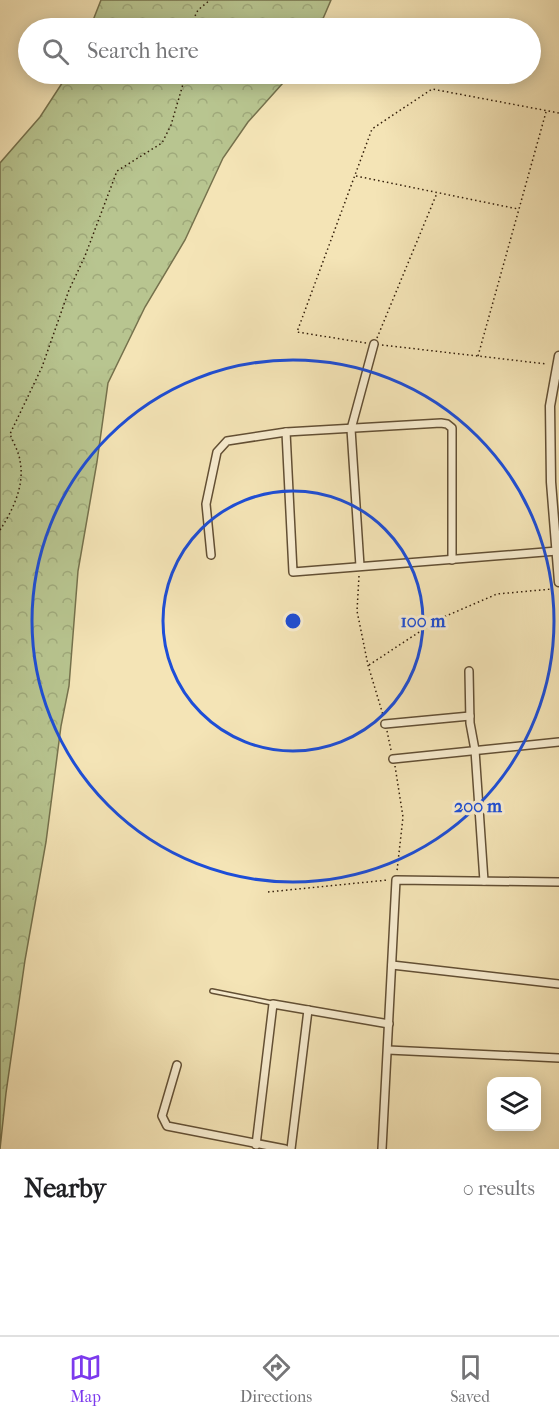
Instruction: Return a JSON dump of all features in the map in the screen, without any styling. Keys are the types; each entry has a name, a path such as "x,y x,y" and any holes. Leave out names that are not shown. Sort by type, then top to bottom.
{"street":[{"path":"360,566 351,429 374,344"},
{"path":"558,361 550,406 551,482 559,582"},
{"path":"211,555 206,504 217,452 227,441 286,432 441,423 450,426 452,560"},
{"path":"286,432 293,572 557,551"},
{"path":"469,671 470,716 475,750 484,881"},
{"path":"385,724 470,716"},
{"path":"393,759 559,742"},
{"path":"382,1149 396,879 559,882"},
{"path":"392,965 559,984"},
{"path":"256,1145 273,1004 389,1024"},
{"path":"291,1149 308,1010"},
{"path":"388,1050 559,1058"},
{"path":"177,1065 162,1116 170,1127 285,1149"}],"lane":[{"path":"212,991 273,1004"}],"path":[{"path":"194,18 198,10 210,0"},
{"path":"0,530 11,514 20,488 21,461 10,434 13,424 42,367 69,290 85,256 117,171 162,143 171,125 183,84"},
{"path":"558,361 478,356 297,332 372,129 432,89 559,112"},
{"path":"478,356 546,111"},
{"path":"355,176 518,209"},
{"path":"374,344 437,194"},
{"path":"268,892 396,879 403,817 393,759 368,665 357,611 360,566"},
{"path":"368,665 439,620 496,594 559,588"}],"green space":[{"path":"101,0 331,0 323,18 94,18"},
{"path":"61,84 282,84 248,122 223,158 185,240 145,307 108,383 78,571 69,686 61,726 46,842 25,960 0,1149 0,163 40,117"}]}
